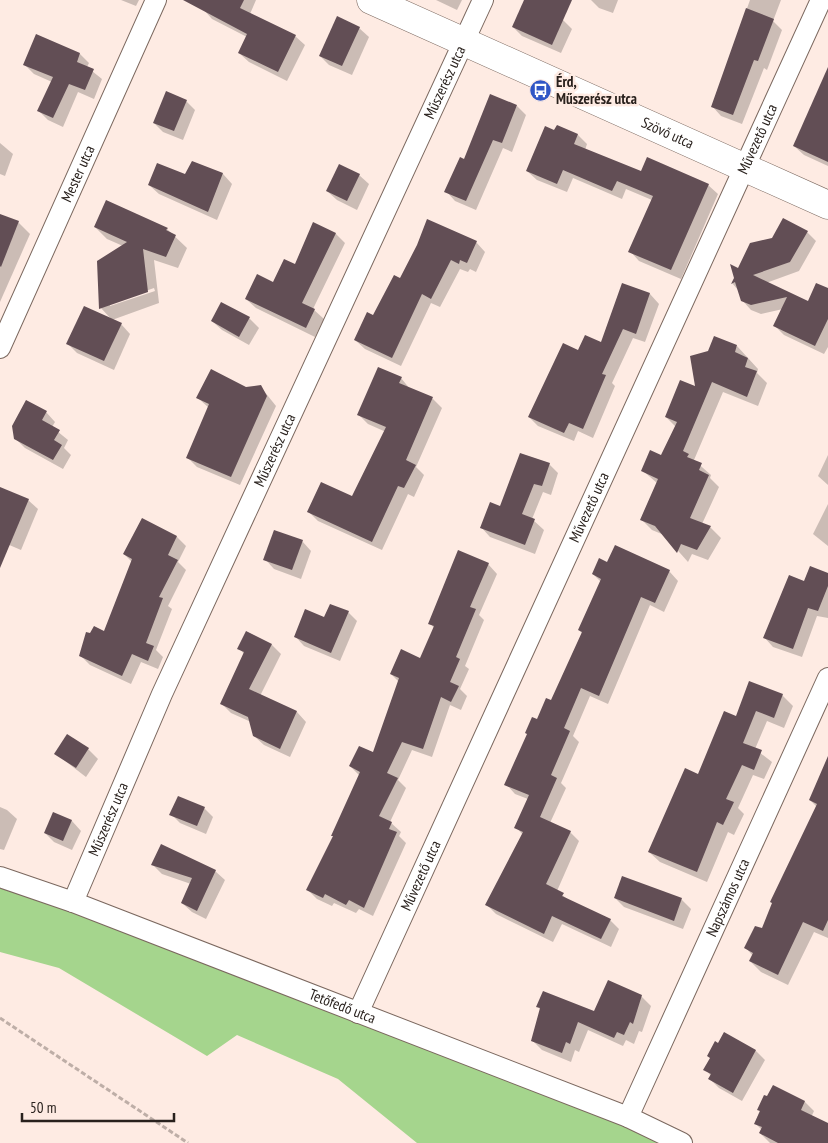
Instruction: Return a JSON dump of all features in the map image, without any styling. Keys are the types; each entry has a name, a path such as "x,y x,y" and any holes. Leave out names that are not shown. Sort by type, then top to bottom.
{"street":[{"name":"Mester utca","path":"0,348 156,0"},
{"name":"Szövő utca","path":"371,0 828,205"},
{"name":"Műszerész utca","path":"73,902 162,694 483,0"},
{"name":"Művezető utca","path":"358,1013 746,168 821,0"},
{"name":"Napszámos utca","path":"628,1117 828,678"},
{"name":"Tetőfedő utca","path":"0,877 73,902 628,1117 682,1143"}],"path":[{"path":"0,1018 69,1066 188,1143"}],"green space":[{"path":"0,877 682,1143 417,1143 338,1079 237,1035 207,1056 59,968 0,952"}],"building":[{"path":"183,0 244,0 240,8 296,35 278,72 238,53 247,34"},
{"path":"524,0 572,0 552,45 512,27"},
{"path":"746,8 774,19 758,61 754,60 733,115 711,107"},
{"path":"337,16 360,27 342,66 319,56"},
{"path":"36,34 80,53 77,62 94,69 85,90 69,84 53,118 37,111 53,77 23,65"},
{"path":"828,67 828,162 793,146"},
{"path":"166,91 187,100 174,131 153,123"},
{"path":"490,94 517,105 502,143 493,140 466,201 444,192 460,157 464,159"},
{"path":"557,125 578,134 574,144 641,171 647,157 709,184 671,270 628,252 653,196 617,181 612,191 563,170 557,184 526,171 545,126 554,130"},
{"path":"192,161 223,173 208,212 148,185 157,163 185,174"},
{"path":"339,164 360,174 347,201 326,191"},
{"path":"106,200 168,228 166,230 176,235 166,257 143,249 148,292 99,309 97,261 127,242 94,227"},
{"path":"0,214 19,221 1,267 0,266"},
{"path":"783,218 808,231 790,262 753,275 808,301 816,283 828,288 828,319 815,346 773,326 787,297 751,305 741,301 735,282 731,284 734,278 730,264 738,268 750,243 772,238"},
{"path":"427,219 477,241 467,263 460,260 459,264 451,260 431,299 422,294 392,358 354,340 367,312 373,315 394,275 400,278 417,245"},
{"path":"313,222 336,233 302,303 315,309 306,328 245,299 257,274 273,282 284,259 295,264"},
{"path":"622,283 650,293 636,334 623,329 602,374 606,375 583,429 569,423 564,433 528,417 563,343 578,350 585,335 601,342"},
{"path":"221,302 250,317 239,337 211,321"},
{"path":"84,306 122,323 104,361 66,344"},
{"path":"714,336 737,345 735,352 748,358 745,367 757,371 747,397 712,382 683,451 689,454 687,457 702,463 699,470 709,475 690,518 711,526 697,550 681,544 677,553 655,526 640,520 658,479 641,471 650,450 661,455 677,422 665,417 680,380 695,386 690,356 708,351"},
{"path":"378,367 402,377 399,383 433,397 406,460 416,465 404,488 398,486 372,542 307,512 321,482 352,496 386,427 357,415"},
{"path":"211,369 246,387 261,385 267,396 231,477 186,458 209,404 196,398"},
{"path":"26,400 47,411 42,420 60,430 54,440 62,445 53,460 14,439 12,426"},
{"path":"520,453 550,463 542,486 534,484 522,514 535,519 525,545 480,528 490,502 500,506"},
{"path":"0,487 29,499 0,568"},
{"path":"142,518 177,536 168,555 178,560 159,597 163,598 146,643 154,646 148,661 132,654 122,676 79,656 86,632 90,633 94,626 104,631 132,559 123,554"},
{"path":"274,530 303,540 292,570 263,560"},
{"path":"615,545 670,570 655,603 641,597 599,696 581,688 564,728 570,731 551,775 557,778 540,817 571,831 546,884 564,893 562,896 611,919 601,939 552,916 544,934 485,905 523,832 514,828 529,795 504,785 527,734 525,733 532,717 537,719 546,698 551,700 582,632 578,630 601,579 592,574 599,558 607,562"},
{"path":"458,550 489,563 470,607 476,609 456,657 460,659 450,682 459,686 451,702 441,697 423,749 402,742 387,773 398,778 379,816 392,822 389,829 397,832 364,908 349,900 346,905 325,894 323,898 306,890 333,836 331,836 360,772 349,766 359,746 373,752 399,678 390,674 401,649 420,658 434,626 428,624"},
{"path":"810,566 828,573 828,586 818,611 808,608 793,649 763,638 789,575 804,581"},
{"path":"330,604 349,611 331,653 294,637 305,609 324,617"},
{"path":"246,631 272,644 249,689 297,711 280,749 253,736 248,717 220,704 244,652 237,649"},
{"path":"749,681 783,694 774,718 756,711 743,743 762,750 754,770 742,765 726,799 734,802 723,825 717,822 697,872 648,852 685,768 698,774 724,711 736,716"},
{"path":"67,734 89,748 76,768 54,754"},
{"path":"828,756 828,920 823,931 803,922 778,975 749,961 753,953 744,948 755,926 762,928 772,903 770,902 817,804 809,800"},
{"path":"178,796 205,807 197,826 169,815"},
{"path":"53,812 72,820 63,841 44,833"},
{"path":"161,844 216,870 197,911 181,903 192,878 151,865"},
{"path":"622,876 682,898 674,921 614,898"},
{"path":"608,980 642,995 633,1024 630,1022 624,1035 617,1032 614,1038 578,1022 570,1044 566,1042 562,1053 531,1041 540,1008 536,1007 543,991 594,1011"},
{"path":"724,1032 756,1050 733,1093 708,1079 711,1074 703,1070 710,1058 707,1056 715,1041 718,1043"},
{"path":"773,1085 805,1101 801,1110 828,1123 828,1143 778,1143 759,1133 762,1127 754,1124 760,1111 757,1110 764,1095 767,1096"}],"place":[{"name":"Érd, Műszerész utca","path":"540,91"}]}
